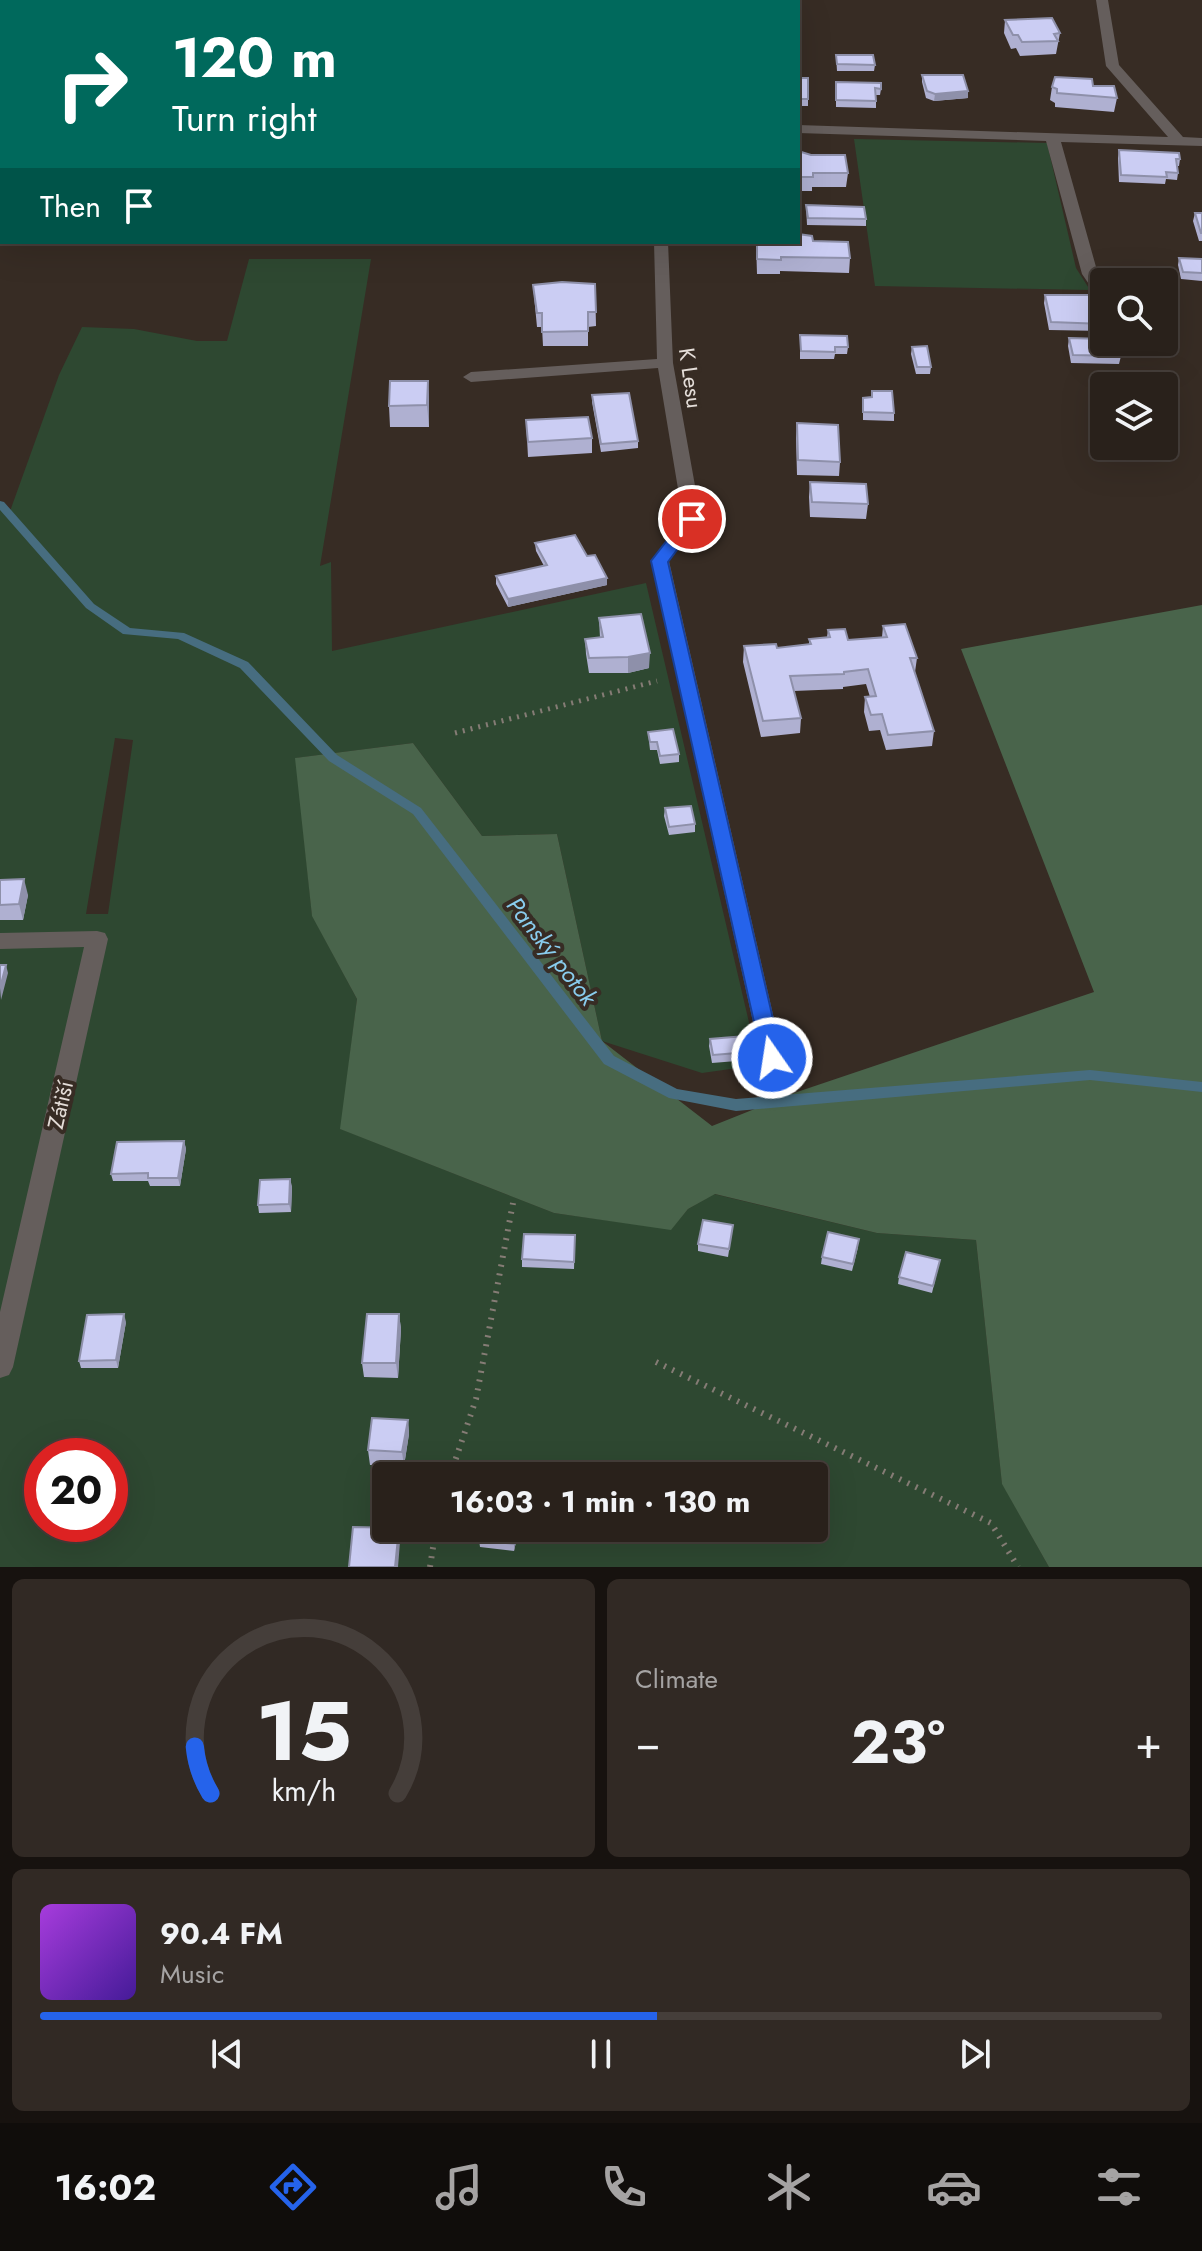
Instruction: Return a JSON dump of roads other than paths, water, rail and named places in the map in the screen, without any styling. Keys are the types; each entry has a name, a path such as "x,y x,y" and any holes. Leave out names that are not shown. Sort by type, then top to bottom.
{"street":[{"path":"1102,0 1113,66 1179,141"},
{"path":"800,129 1202,142"},
{"path":"1052,136 1090,274"},
{"name":"K Lesu","path":"661,244 665,363 692,519 660,561 772,1058"},
{"path":"471,377 665,363"},
{"name":"Zátiší","path":"0,941 97,939 0,1367"}],"waterway":[{"name":"Panský potok","path":"0,504 90,606 127,631 180,636 244,665 333,758 417,811 609,1060 674,1094 736,1105 1090,1075 1202,1087"}]}
